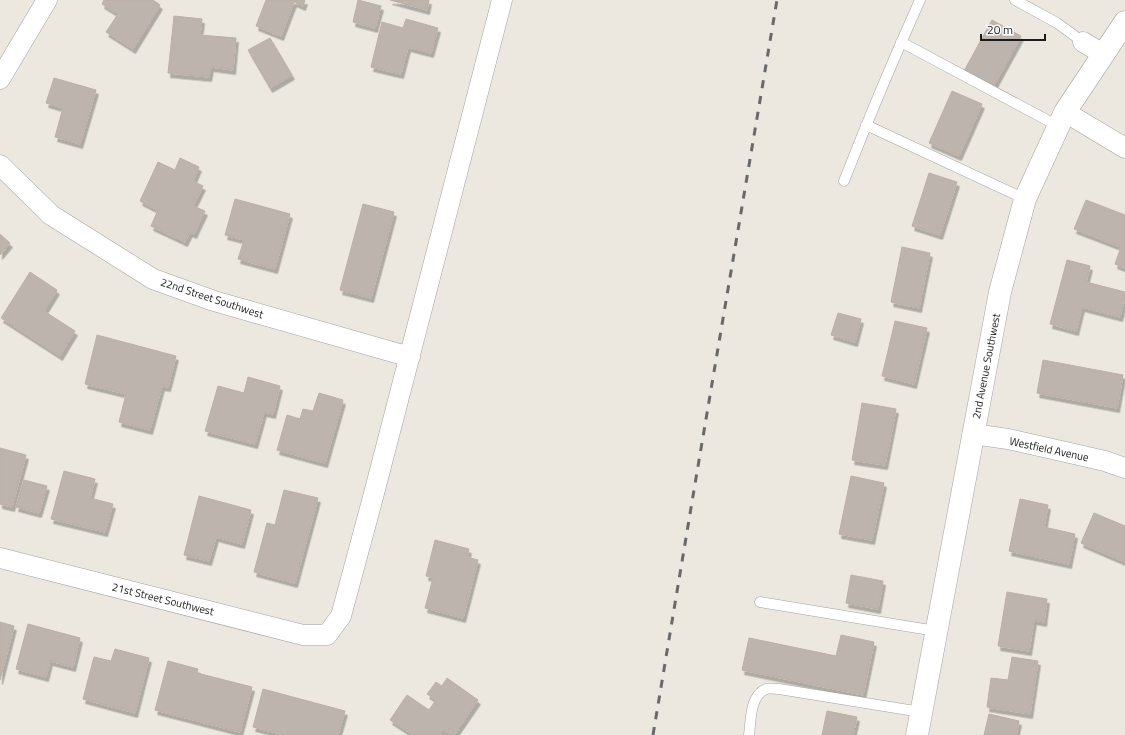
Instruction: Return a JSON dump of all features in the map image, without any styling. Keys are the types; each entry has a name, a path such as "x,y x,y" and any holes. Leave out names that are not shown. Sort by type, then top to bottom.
{"street":[{"path":"0,79 47,0"},
{"path":"410,357 502,0"},
{"name":"2nd Avenue Southwest","path":"917,735 1000,292 1025,199 1062,119 1125,22"},
{"path":"1083,42 1103,54"},
{"path":"1062,119 1125,148"},
{"name":"22nd Street Southwest","path":"0,164 51,215 153,279 214,301 410,357"},
{"name":"21st Street Southwest","path":"0,558 303,635 327,635 341,616 410,357"},
{"name":"Westfield Avenue","path":"973,434 1008,439 1105,461 1125,468"}],"lane":[{"path":"844,181 866,125 920,0"},
{"path":"1015,0 1058,22 1083,42"},
{"path":"901,42 1062,119"},
{"path":"866,125 1025,199"},
{"path":"760,602 936,631"},
{"path":"749,735 754,704 758,694 767,689 779,689 921,712"}],"building":[{"path":"104,0 153,0 160,5 133,49 106,32 118,14 102,4"},
{"path":"266,0 305,0 303,6 294,2 281,36 256,26"},
{"path":"358,0 381,6 375,28 353,22"},
{"path":"390,0 429,0 427,10"},
{"path":"174,16 202,19 200,35 236,38 233,70 211,67 209,77 168,73"},
{"path":"406,19 438,28 431,53 408,47 401,74 371,67 382,22 403,28"},
{"path":"992,20 1021,36 993,87 964,71"},
{"path":"270,38 292,75 270,88 248,50"},
{"path":"54,78 96,90 80,144 55,137 63,108 46,103"},
{"path":"952,91 982,104 959,156 929,143"},
{"path":"180,158 199,167 193,181 203,186 193,206 205,211 194,234 190,232 185,242 151,226 158,210 140,201 158,162 175,170"},
{"path":"929,173 957,182 940,235 912,226"},
{"path":"235,199 290,214 275,269 238,259 244,240 225,235"},
{"path":"1086,200 1125,215 1125,268 1115,264 1121,247 1074,229"},
{"path":"363,204 394,212 371,298 340,290"},
{"path":"0,234 10,243 0,255"},
{"path":"902,247 930,253 919,308 891,302"},
{"path":"1067,260 1090,266 1086,282 1125,292 1120,317 1082,307 1076,331 1050,324"},
{"path":"30,272 57,290 44,311 75,331 60,356 1,318"},
{"path":"838,313 861,319 855,342 831,335"},
{"path":"895,321 927,328 914,384 882,376"},
{"path":"97,335 176,356 168,387 162,386 150,430 119,422 126,394 85,384"},
{"path":"1043,360 1123,375 1117,408 1037,393"},
{"path":"248,377 280,386 273,414 264,412 255,444 205,431 218,386 244,393"},
{"path":"319,393 343,400 325,463 277,450 287,415 300,419 303,409 313,411"},
{"path":"862,403 896,409 885,465 852,460"},
{"path":"0,448 26,455 12,507 0,504"},
{"path":"64,471 95,479 90,498 113,504 105,532 51,519"},
{"path":"851,476 884,483 872,540 839,534"},
{"path":"24,480 47,486 39,513 16,507"},
{"path":"284,490 318,498 295,583 254,572 267,523 275,525"},
{"path":"199,496 251,510 242,544 216,537 209,561 184,555"},
{"path":"1020,499 1048,505 1044,527 1075,534 1069,564 1009,551"},
{"path":"1094,513 1125,526 1125,562 1081,543"},
{"path":"435,540 469,549 467,557 478,560 463,618 425,608 433,578 426,576"},
{"path":"851,575 883,581 878,609 846,603"},
{"path":"1007,592 1047,599 1044,622 1034,620 1029,651 998,646"},
{"path":"0,622 14,626 0,680"},
{"path":"28,624 80,638 73,667 50,661 46,677 16,669"},
{"path":"841,635 874,642 863,695 742,670 749,638 836,656"},
{"path":"115,649 149,658 135,713 83,699 94,657 111,661"},
{"path":"1012,657 1038,661 1030,714 987,707 991,678 1008,680"},
{"path":"168,661 198,669 197,673 252,687 240,732 155,710"},
{"path":"447,678 478,700 454,735 450,735 443,730 440,735 413,735 390,720 407,695 429,710 436,700 427,694 436,682 442,686"},
{"path":"263,689 345,711 338,735 285,735 253,727"},
{"path":"827,711 857,717 853,735 822,735"},
{"path":"989,714 1019,721 1016,735 984,735"}],"railway":[{"path":"653,735 777,0"}]}
